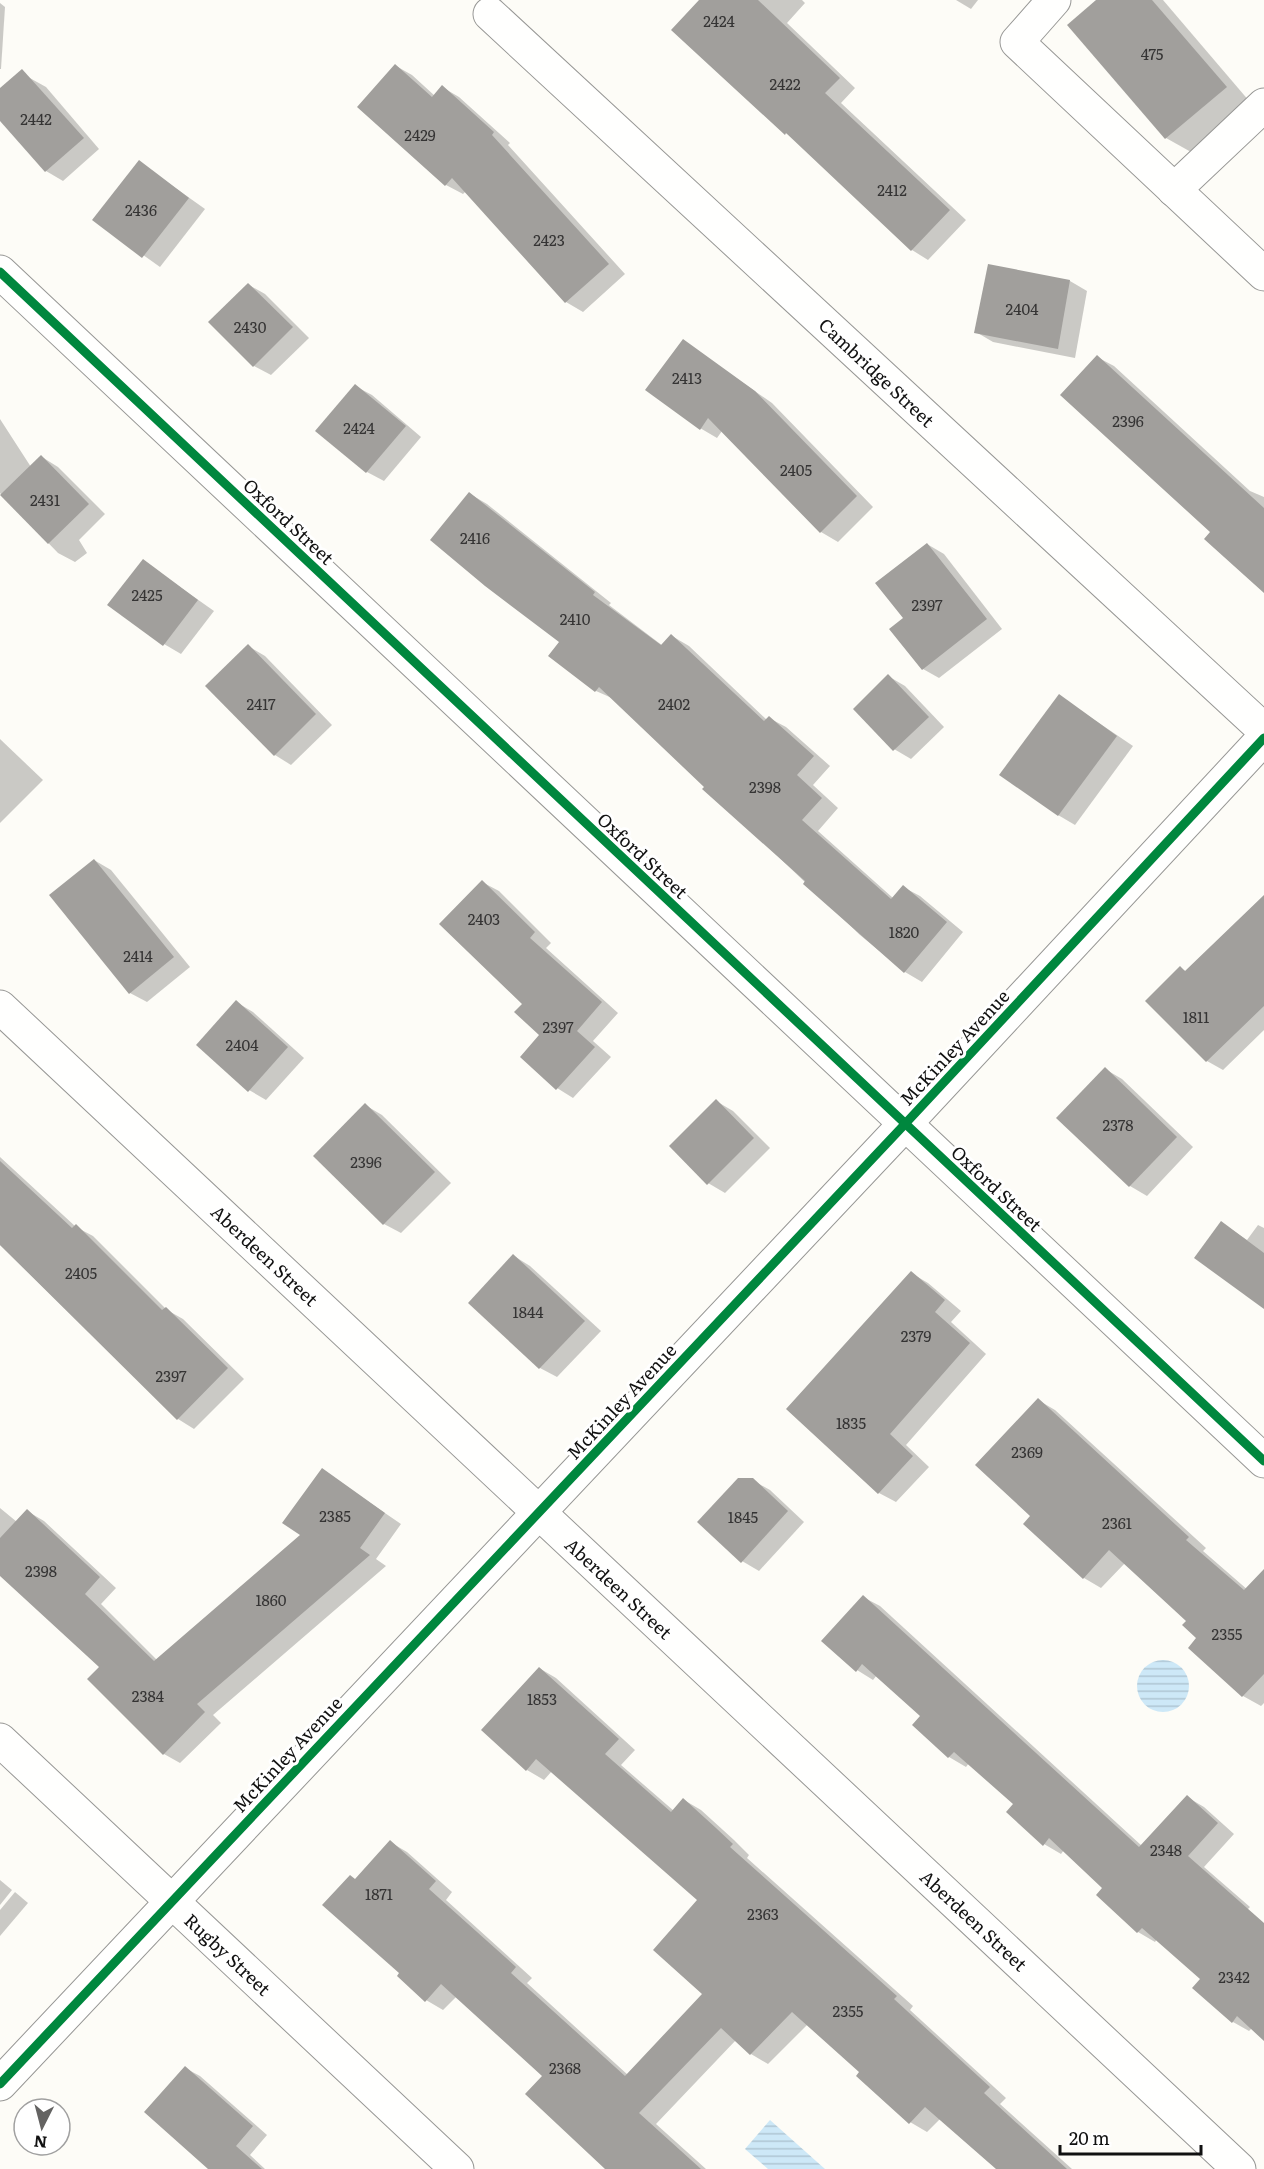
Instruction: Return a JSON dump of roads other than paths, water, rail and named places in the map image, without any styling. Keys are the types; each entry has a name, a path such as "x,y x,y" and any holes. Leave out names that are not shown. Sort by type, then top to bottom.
{"street":[{"path":"1054,0 1017,42 1264,274"},
{"name":"Cambridge Street","path":"490,14 1264,730"},
{"path":"1174,190 1264,105"},
{"name":"Oxford Street","path":"0,272 1264,1461"},
{"name":"McKinley Avenue","path":"0,2085 538,1511 905,1124 1264,738"},
{"name":"Aberdeen Street","path":"0,1006 1239,2169"},
{"name":"Rugby Street","path":"0,1740 457,2169"}],"water":[{"path":"1163,1660 1173,1662 1181,1668 1187,1676 1189,1686 1187,1696 1181,1704 1173,1710 1163,1712 1153,1710 1145,1704 1139,1696 1137,1686 1139,1676 1145,1668 1153,1662"},
{"path":"770,2120 825,2169 768,2169 745,2149"}]}
